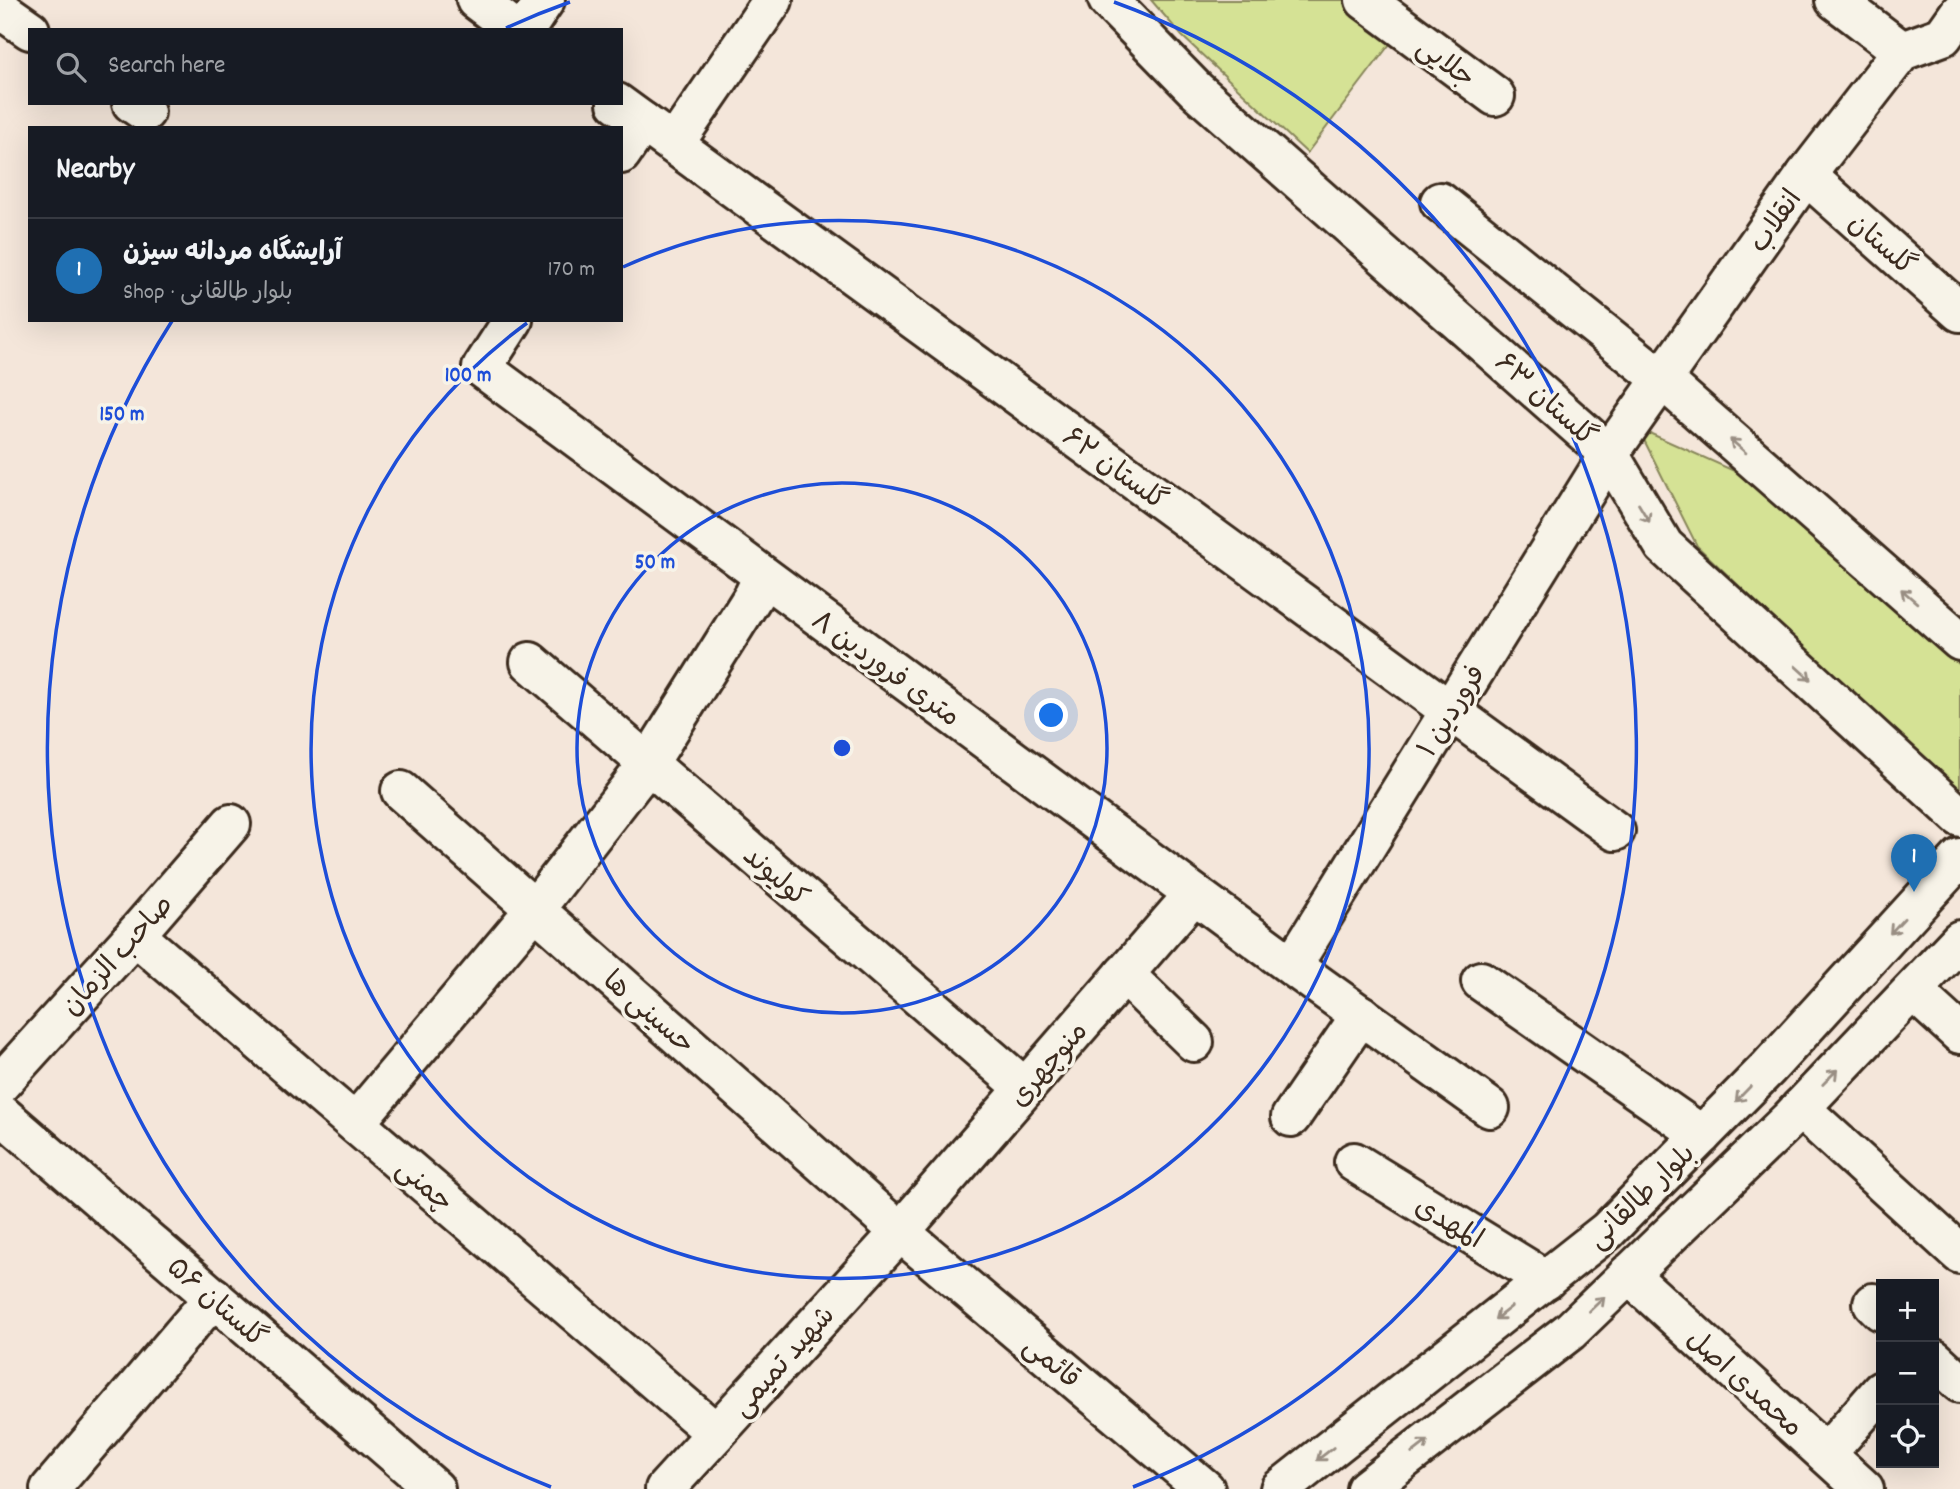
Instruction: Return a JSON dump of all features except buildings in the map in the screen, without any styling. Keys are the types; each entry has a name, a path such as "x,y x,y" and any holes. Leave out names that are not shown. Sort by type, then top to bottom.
{"street":[{"path":"476,0 513,28"},
{"path":"526,28 545,0"},
{"path":"674,144 773,0"},
{"name":"گلستان ۶۳","path":"1108,0 1196,90 1609,454 1664,546 1960,817"},
{"name":"جلایی","path":"1365,0 1495,96"},
{"path":"1835,0 1902,51 1944,36 1960,12"},
{"path":"0,9 28,29"},
{"name":"انقلاب","path":"1609,454 1806,175 1902,51"},
{"path":"623,145 630,112"},
{"name":"گلستان ۶۲","path":"630,112 1615,831"},
{"name":"گلستان","path":"1806,175 1960,312"},
{"path":"1440,202 1663,380 1960,641"},
{"name":"۸ متری فروردین","path":"512,322 482,368 1292,966 1490,1108"},
{"name":"فروردین ۱","path":"1292,966 1609,454"},
{"path":"355,1123 535,909 648,764 764,576"},
{"name":"کولیوند","path":"530,662 1024,1088"},
{"name":"حسینی ها","path":"401,791 900,1232"},
{"name":"صاحب الزمان","path":"0,1084 231,824"},
{"name":"بلوار طالقانی","path":"1280,1489 1607,1231 1769,1067 1960,858"},
{"name":"منوچهری","path":"900,1232 1194,894"},
{"name":"چمنی","path":"135,935 716,1433"},
{"name":"بلوار طالقانی","path":"1366,1489 1570,1331 1800,1108 1960,940"},
{"path":"1124,974 1194,1042"},
{"path":"1481,981 1702,1135"},
{"path":"1913,991 1960,1034"},
{"path":"1291,1117 1361,1015"},
{"path":"1800,1108 1960,1254"},
{"name":"گلستان ۵۶","path":"0,1113 435,1489"},
{"name":"المهدی","path":"1354,1163 1546,1280"},
{"name":"شهید تمیمی","path":"665,1489 900,1232"},
{"name":"قائمی","path":"900,1232 1205,1489"},
{"name":"محمدی اصل","path":"1628,1274 1864,1489"},
{"path":"50,1489 214,1297"},
{"path":"1939,1364 1960,1383"},
{"path":"1826,1454 1876,1397"}],"green space":[{"path":"1151,0 1347,0 1396,36 1307,153 1182,36"},
{"path":"1638,428 1750,478 1960,665 1960,795 1697,546"}],"place":[{"name":"آرایشگاه مردانه سیزن","path":"1914,892"}]}
